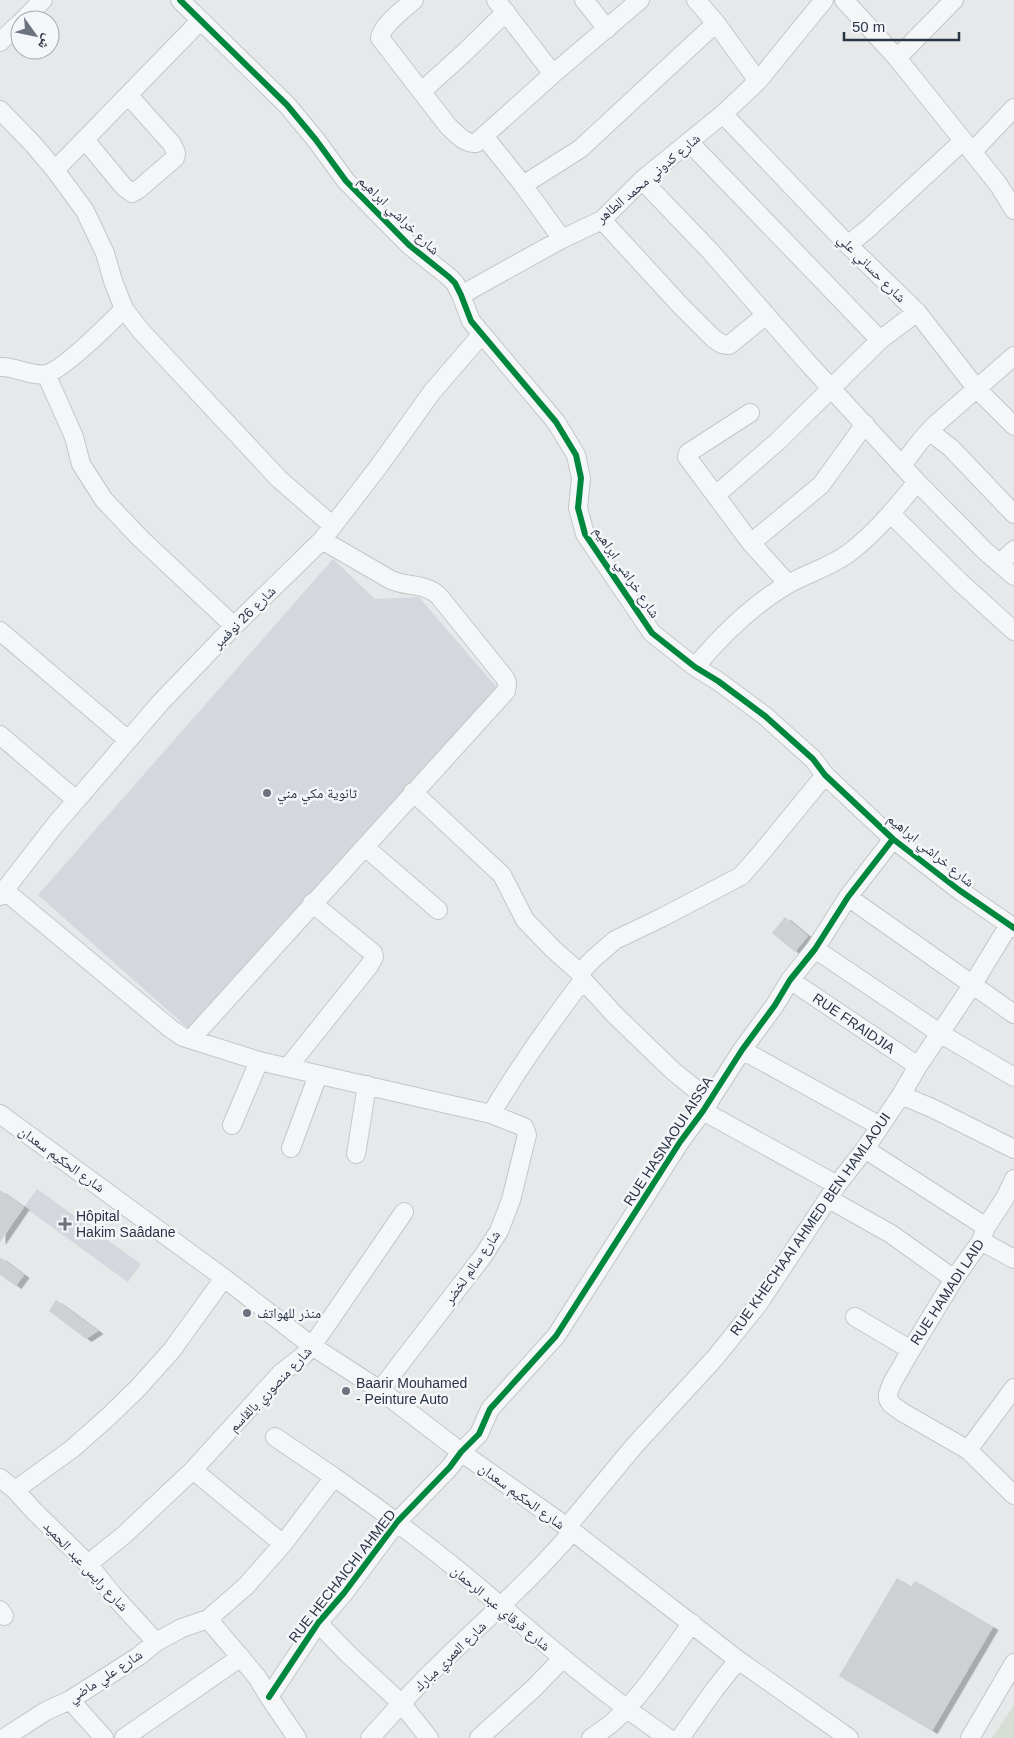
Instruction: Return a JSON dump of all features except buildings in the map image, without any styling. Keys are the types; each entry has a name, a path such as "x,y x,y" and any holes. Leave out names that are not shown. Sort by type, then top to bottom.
{"street":[{"path":"33,10 43,0"},
{"name":"شارع خراشي ابراهيم","path":"180,0 287,105 346,181 409,245 449,277 461,295 471,321 556,422 576,455 580,478 578,508 585,534 594,550 652,633 695,667 718,681 765,716 813,759 825,774 893,839 959,890 1012,926"},
{"path":"414,0 386,27 380,38 448,126 461,138 471,143 476,143 640,0"},
{"path":"584,0 607,29"},
{"path":"696,0 716,23 758,81"},
{"name":"شارع كدوني محمد الطاهر","path":"461,295 562,238 602,220 642,180 723,114 758,81 824,0"},
{"path":"844,0 897,58 998,184 1014,210"},
{"path":"897,58 954,0"},
{"path":"422,91 464,53 501,6 553,74"},
{"path":"55,170 200,21"},
{"path":"523,185 580,149 716,23"},
{"path":"0,42 10,32"},
{"path":"85,140 124,187 132,192 139,189 174,158 176,153 172,144 129,96"},
{"path":"848,245 1014,108"},
{"path":"0,110 34,144 86,211 105,253 124,309 141,331 279,479 334,526"},
{"name":"شارع حساني علي","path":"723,114 848,245 917,312 976,388 1014,426"},
{"path":"484,136 562,238"},
{"path":"689,142 880,340"},
{"path":"642,180 712,252 766,315 917,482 979,545 1014,576"},
{"path":"602,220 680,305 714,339 722,344 733,342 766,315"},
{"path":"0,367 9,366 37,374 46,374 56,370 99,334 124,309"},
{"path":"716,495 777,442 880,340 917,312"},
{"name":"شارع 26 نوفمبر","path":"2,893 76,800 162,702 234,626 322,540 432,392 482,334"},
{"path":"902,464 929,431 1014,356"},
{"path":"46,374 74,437 81,464 104,500 140,538 234,626"},
{"path":"750,413 687,454 687,457 751,543 788,584"},
{"path":"751,543 822,485 865,424"},
{"path":"929,431 950,448 1014,514"},
{"path":"695,667 727,632 752,610 788,584 848,554 891,514 917,482"},
{"path":"891,514 960,582 1014,631"},
{"path":"191,1039 312,903 506,691 507,682 432,590 423,586 401,584 390,580 322,540"},
{"path":"1000,563 1014,550"},
{"path":"0,631 128,740"},
{"path":"0,735 76,800"},
{"path":"2,893 183,1037 259,1061 491,1114 519,1068 593,959 615,940 741,876 825,774"},
{"path":"413,792 502,875 526,920 581,976 615,1015 707,1106 833,1192 954,1279"},
{"name":"RUE HASNAOUI AISSA","path":"461,1452 479,1434 490,1410 556,1336 680,1142 707,1106 742,1050 775,1005 790,980 815,949 848,897 893,839"},
{"path":"365,847 438,910"},
{"path":"848,897 1014,1014"},
{"path":"288,1067 374,957 373,953 312,903"},
{"name":"RUE KHECHAAI AHMED BEN HAMLAOUI","path":"569,1530 635,1445 672,1407 758,1303 833,1192 864,1150 1012,926"},
{"path":"815,949 941,1034 1014,1077"},
{"name":"RUE FRAIDJIA","path":"790,980 918,1066"},
{"path":"742,1050 880,1126"},
{"path":"232,1125 259,1061"},
{"path":"291,1148 318,1074"},
{"path":"356,1154 367,1086"},
{"path":"901,1095 934,1109 1014,1149"},
{"name":"شارع الحكيم سعدان","path":"0,1114 224,1278 312,1346 380,1390 461,1452 569,1530 738,1660 849,1738"},
{"name":"شارع سالم لخضر","path":"380,1390 483,1256 499,1231 511,1200 527,1135 524,1128 491,1114"},
{"path":"864,1150 984,1234 1014,1259"},
{"name":"RUE HAMADI LAID","path":"855,1317 911,1350 984,1234 1014,1179"},
{"name":"شارع منصوري بالقاسم","path":"88,1564 124,1535 193,1470 281,1373 302,1357 312,1346 404,1212"},
{"path":"15,1490 72,1448 138,1388 172,1350 224,1278"},
{"path":"911,1350 892,1383 888,1394 891,1404 968,1450 1014,1495"},
{"path":"968,1450 1014,1388"},
{"name":"شارع قرقاي عبد الرحمان","path":"275,1437 397,1522 562,1659 625,1709 668,1738"},
{"name":"RUE HECHAICHI AHMED","path":"269,1697 318,1623 344,1593 397,1522 450,1467 461,1452"},
{"path":"193,1470 283,1544"},
{"path":"297,1738 257,1677 208,1619 246,1586 283,1544 334,1477"},
{"name":"شارع رايس عبد الحميد","path":"0,1478 15,1490 88,1564 113,1595 156,1642"},
{"name":"شارع العمري مبارك","path":"370,1738 441,1662 528,1580 569,1530"},
{"name":"شارع علي ماضي","path":"17,1735 46,1711 70,1700 139,1656 156,1642 182,1628 208,1619"},
{"path":"318,1623 349,1655 401,1703 429,1738"},
{"path":"591,1738 613,1722 625,1709 692,1623"},
{"path":"124,1738 241,1657"},
{"path":"479,1738 534,1688 562,1659"},
{"path":"680,1738 738,1660"},
{"path":"970,1738 1014,1663"},
{"path":"70,1700 104,1738"}],"shaded area":[{"name":"ثانوية مكي مني","path":"333,559 375,599 419,597 499,690 190,1030 38,895"},
{"path":"37,1189 141,1264 128,1282 24,1207"},
{"path":"1014,1705 1014,1738 992,1738"}],"cycle path":[{"path":"180,0 287,105 346,181 409,245 455,283 471,321 556,422 576,455 581,478 578,508 585,534 652,633 695,667 718,681 765,716 813,759 825,775 893,839 959,890 1014,928"},
{"path":"269,1697 318,1623 344,1593 397,1522 479,1434 490,1409 556,1336 680,1142 703,1111 742,1050 775,1005 790,980 815,949 848,897 893,839"}],"place":[{"name":"ثانوية مكي مني","path":"267,793"},
{"name":"Hôpital Hakim Saâdane","path":"65,1224"},
{"name":"منذر للهواتف","path":"247,1313"},
{"name":"Baarir Mouhamed - Peinture Auto","path":"346,1391"}]}
